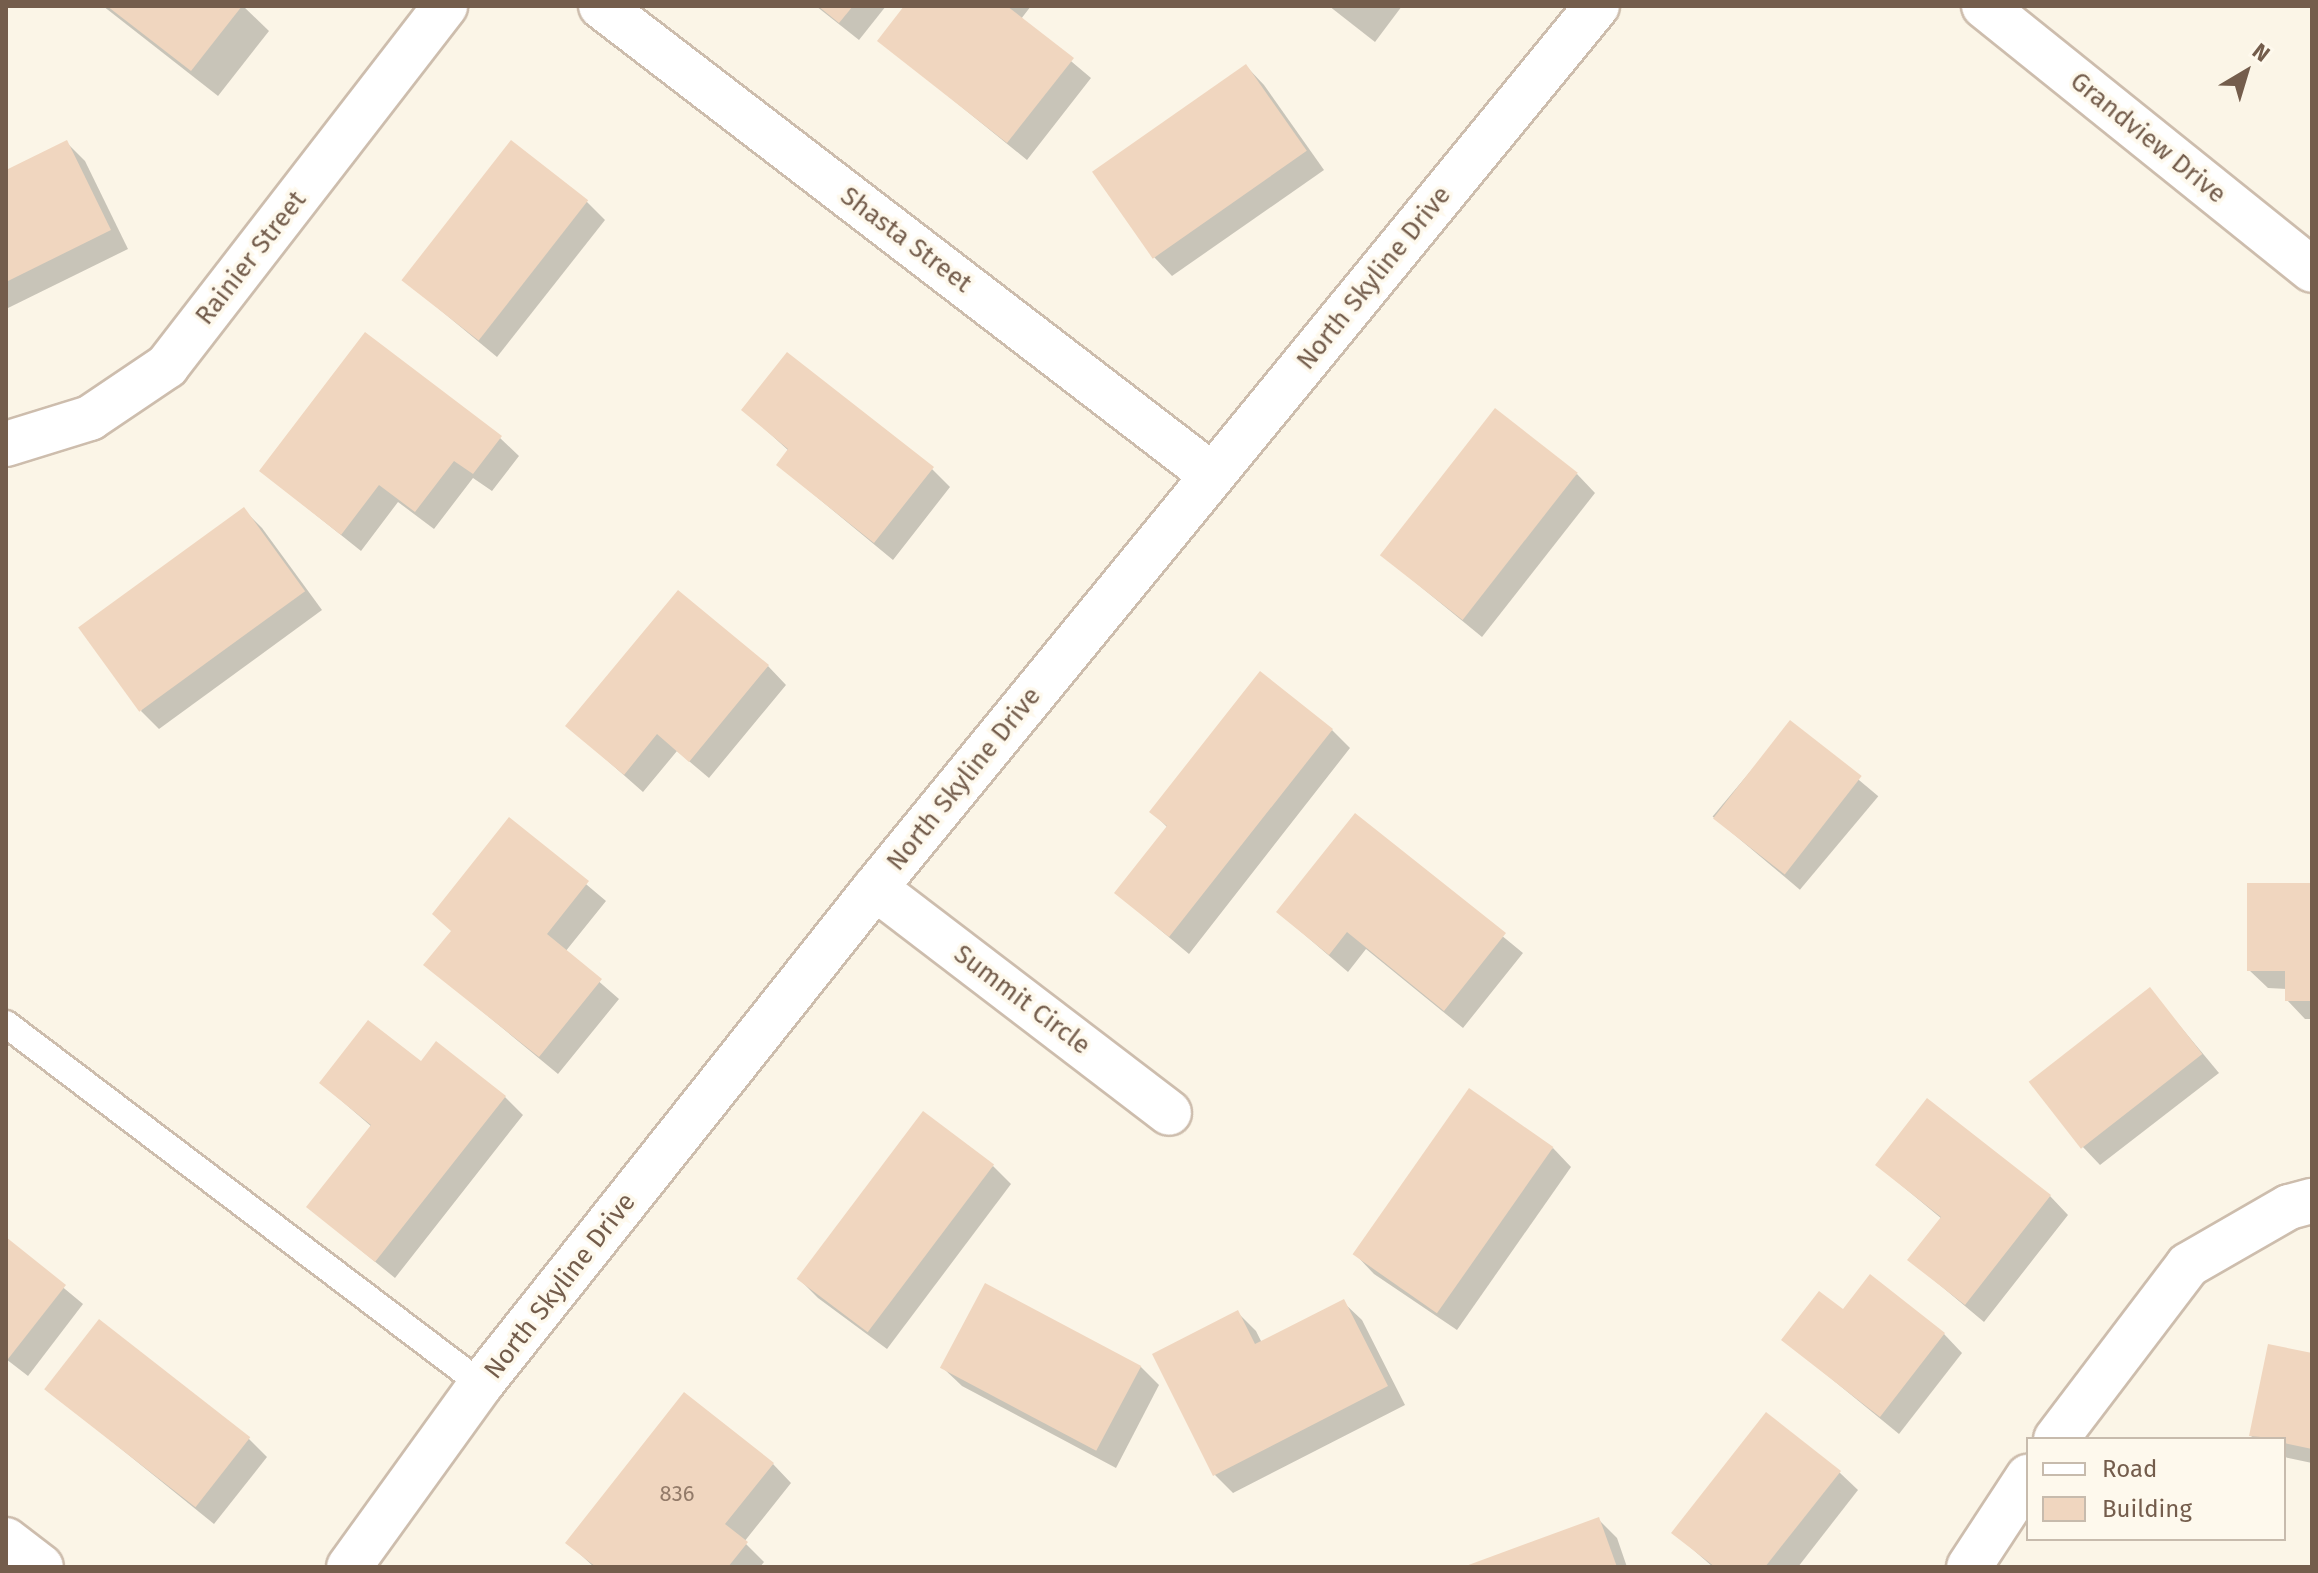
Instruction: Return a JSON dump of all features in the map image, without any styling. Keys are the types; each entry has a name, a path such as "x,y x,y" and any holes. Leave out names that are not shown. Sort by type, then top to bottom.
{"main road":[{"name":"Rainier Street","path":"6,444 90,418 167,366 445,6"},
{"name":"Shasta Street","path":"601,6 1212,475"},
{"name":"North Skyline Drive","path":"349,1567 481,1384 875,888 1597,6"},
{"name":"Grandview Drive","path":"1984,6 2312,270"},
{"name":"Summit Circle","path":"875,888 1169,1113"},
{"path":"2058,1437 2188,1265 2289,1207 2312,1201"},
{"path":"1969,1567 2026,1480"},
{"path":"6,1540 41,1567"}],"lane":[{"path":"6,1024 481,1384"}],"building":[{"path":"107,6 242,6 191,71"},
{"path":"818,6 853,6 839,23"},
{"path":"904,6 1007,6 1074,58 1007,143 877,41"},
{"path":"1246,64 1307,151 1153,259 1092,172"},
{"path":"67,140 111,230 6,282 6,170"},
{"path":"511,140 588,200 479,341 401,280"},
{"path":"365,332 502,436 473,474 454,461 415,512 379,485 341,535 259,471"},
{"path":"787,352 934,467 874,543 776,465 788,449 741,410"},
{"path":"1495,408 1578,473 1463,620 1380,555"},
{"path":"244,507 305,591 139,712 78,627"},
{"path":"678,590 769,665 689,762 657,734 624,775 565,726"},
{"path":"1260,671 1333,729 1169,937 1114,893 1167,826 1149,812"},
{"path":"1790,720 1862,776 1785,875 1713,819"},
{"path":"1355,813 1506,933 1444,1011 1347,932 1329,955 1276,912"},
{"path":"509,817 589,881 547,934 602,979 539,1057 423,965 451,931 432,914"},
{"path":"2247,883 2312,883 2312,1001 2285,1001 2285,971 2247,971"},
{"path":"2150,987 2202,1054 2081,1149 2029,1082"},
{"path":"368,1020 421,1061 436,1041 506,1096 375,1262 306,1207 371,1125 319,1083"},
{"path":"1469,1088 1553,1147 1437,1313 1353,1254"},
{"path":"1927,1098 2051,1195 1965,1305 1907,1260 1941,1217 1875,1165"},
{"path":"923,1111 994,1165 868,1332 797,1279"},
{"path":"6,1237 66,1285 8,1359 6,1357"},
{"path":"1870,1274 1945,1333 1880,1417 1781,1340 1819,1291 1843,1309"},
{"path":"985,1283 1141,1366 1096,1451 940,1368"},
{"path":"1344,1299 1388,1386 1213,1476 1152,1354 1238,1310 1255,1344"},
{"path":"99,1319 250,1437 196,1507 44,1389"},
{"path":"2268,1344 2312,1353 2312,1449 2286,1443 2286,1437 2249,1436"},
{"path":"684,1392 774,1463 725,1524 748,1542 728,1567 596,1567 565,1543"},
{"path":"1766,1412 1841,1471 1765,1567 1715,1567 1671,1533"},
{"path":"1599,1517 1617,1567 1463,1567"}]}
